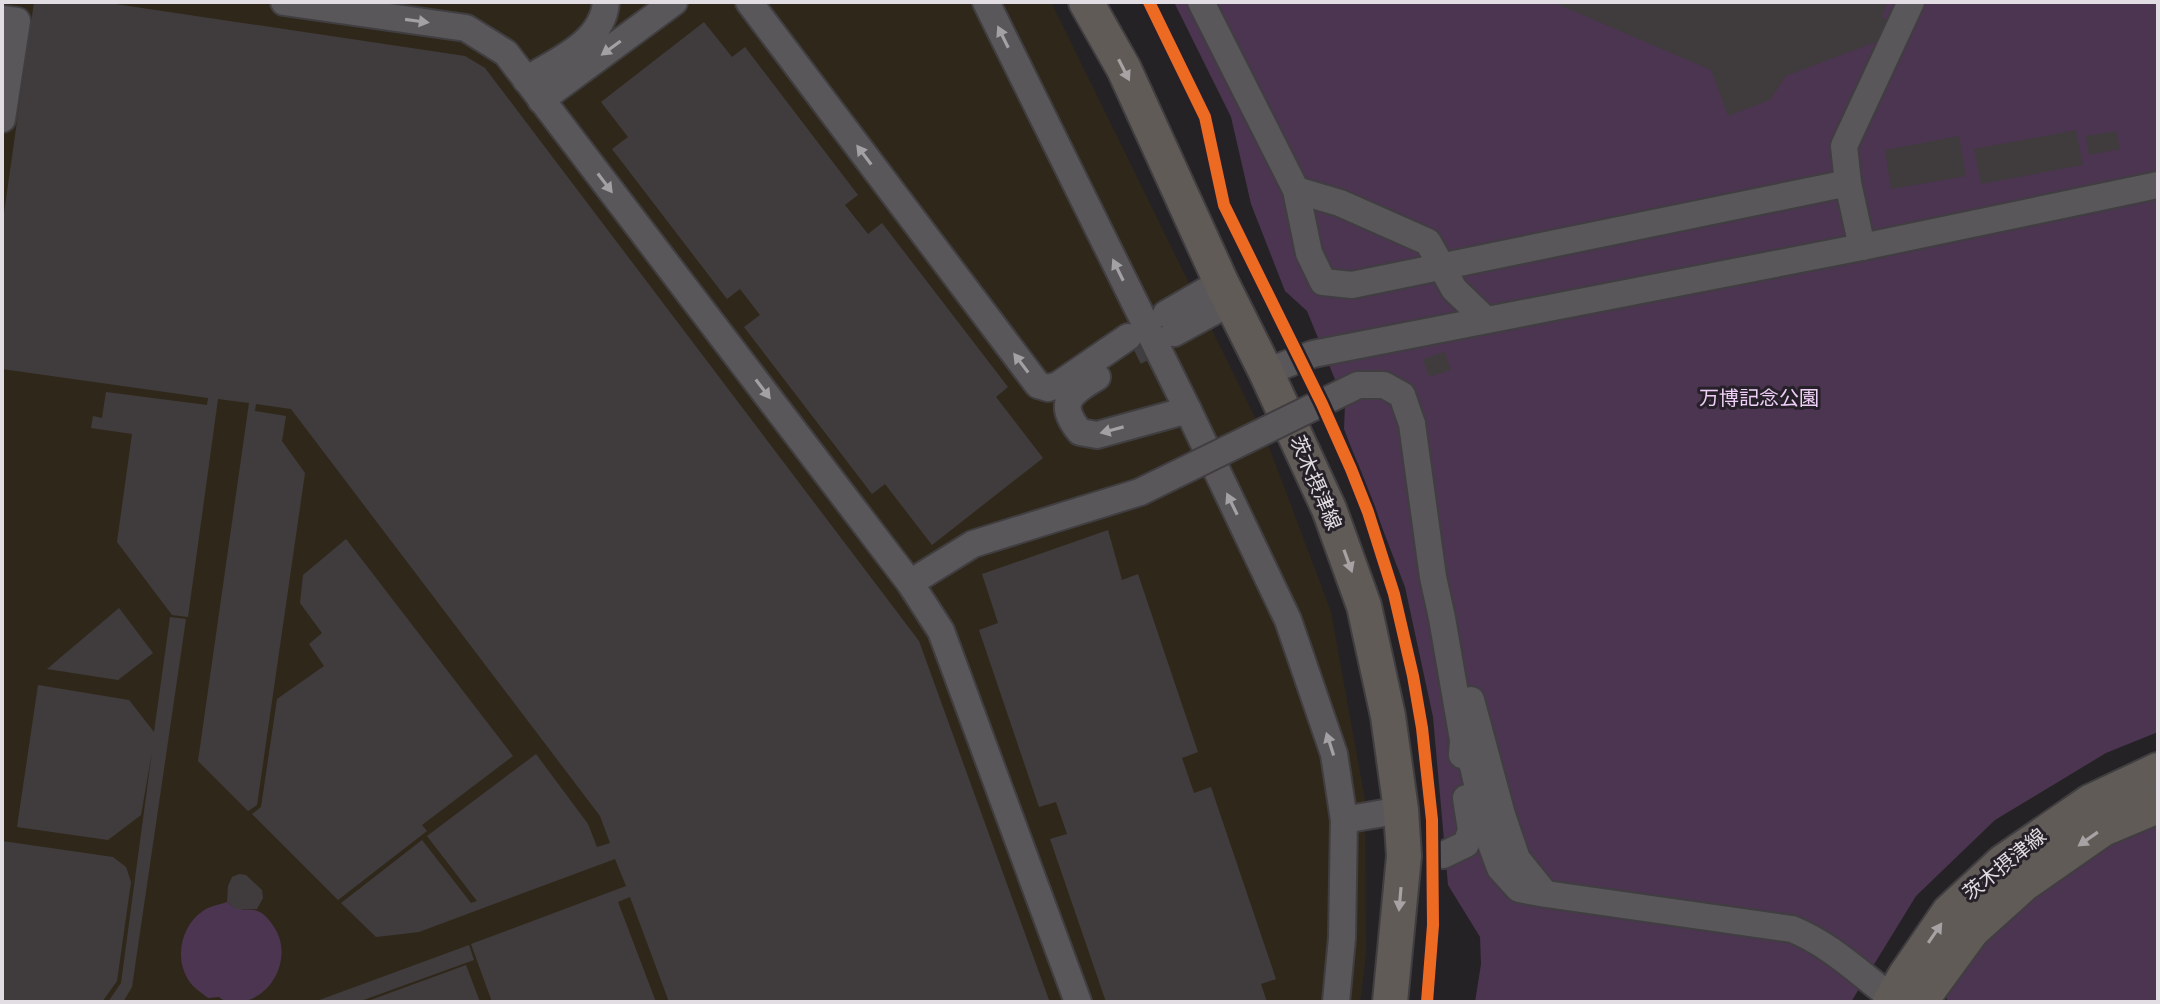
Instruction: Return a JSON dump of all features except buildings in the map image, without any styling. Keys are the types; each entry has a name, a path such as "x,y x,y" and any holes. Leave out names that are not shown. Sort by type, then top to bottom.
{"main road":[{"name":"茨木摂津線","path":"1086,2 1124,69 1266,372 1329,509 1364,606 1388,716 1401,810 1404,856 1390,1002"},
{"name":"茨木摂津線","path":"1900,1001 1949,912 2003,862 2090,802 2158,770"},
{"name":"茨木摂津線","path":"1900,1001 2024,884 2103,829 2158,806"}],"lane":[{"path":"284,2 466,28 506,53 910,583 941,631 1078,1002"},
{"path":"534,90 590,39 605,14 606,2"},
{"path":"534,90 674,2"},
{"path":"749,2 1038,385 1048,388 1058,385 1132,345 1070,397 1067,407 1070,420 1080,432 1097,435 1188,410"},
{"path":"986,2 1288,620 1334,754 1344,820 1342,938 1336,1002"},
{"path":"1201,2 1296,190 1309,253 1323,282 1352,285 1848,183"},
{"path":"1862,247 1848,183 1844,146 1911,2"},
{"path":"2,19 17,21 2,119"},
{"path":"1266,372 1313,354 1862,247 2158,185"},
{"path":"1296,190 1340,203 1428,242 1454,289 1485,319"},
{"path":"1170,324 1226,292"},
{"path":"910,583 973,544 1140,492 1358,385 1384,385 1402,395 1412,424 1433,577 1463,740 1500,868 1519,889 1792,929 1812,937 1900,1001"},
{"path":"1442,618 1463,670 1517,859 1546,894"},
{"path":"1443,855 1466,844 1471,830 1461,768 1463,740"},
{"path":"1344,820 1401,810"},
{"path":"1404,856 1473,854 1490,841 1502,815"}],"shaded area":[{"path":"2,2 1051,2 1267,442 1331,612 1365,800 1366,953 1360,1002 2,1002"}],"green space":[{"name":"万博記念公園","path":"1174,2 2158,2 2158,732 2106,753 1995,820 1916,896 1851,1002 1475,1002 1481,964 1480,937 1448,885 1433,717 1405,587 1344,429 1345,404 1307,311 1285,291 1251,204 1231,117"},
{"path":"2158,821 2158,1002 1947,1002 1946,981 1985,934 2056,873"},
{"path":"227,902 239,909 256,910 267,918 280,939 282,951 276,975 269,985 249,1000 237,1002 219,997 208,998 193,986 181,957 188,926 203,911"}],"tunnel":[{"path":"1135,352 1174,333"}],"cycle path":[{"path":"1149,2 1205,117 1224,205 1351,469 1394,594 1422,728 1432,820 1433,925 1427,1002"}]}
